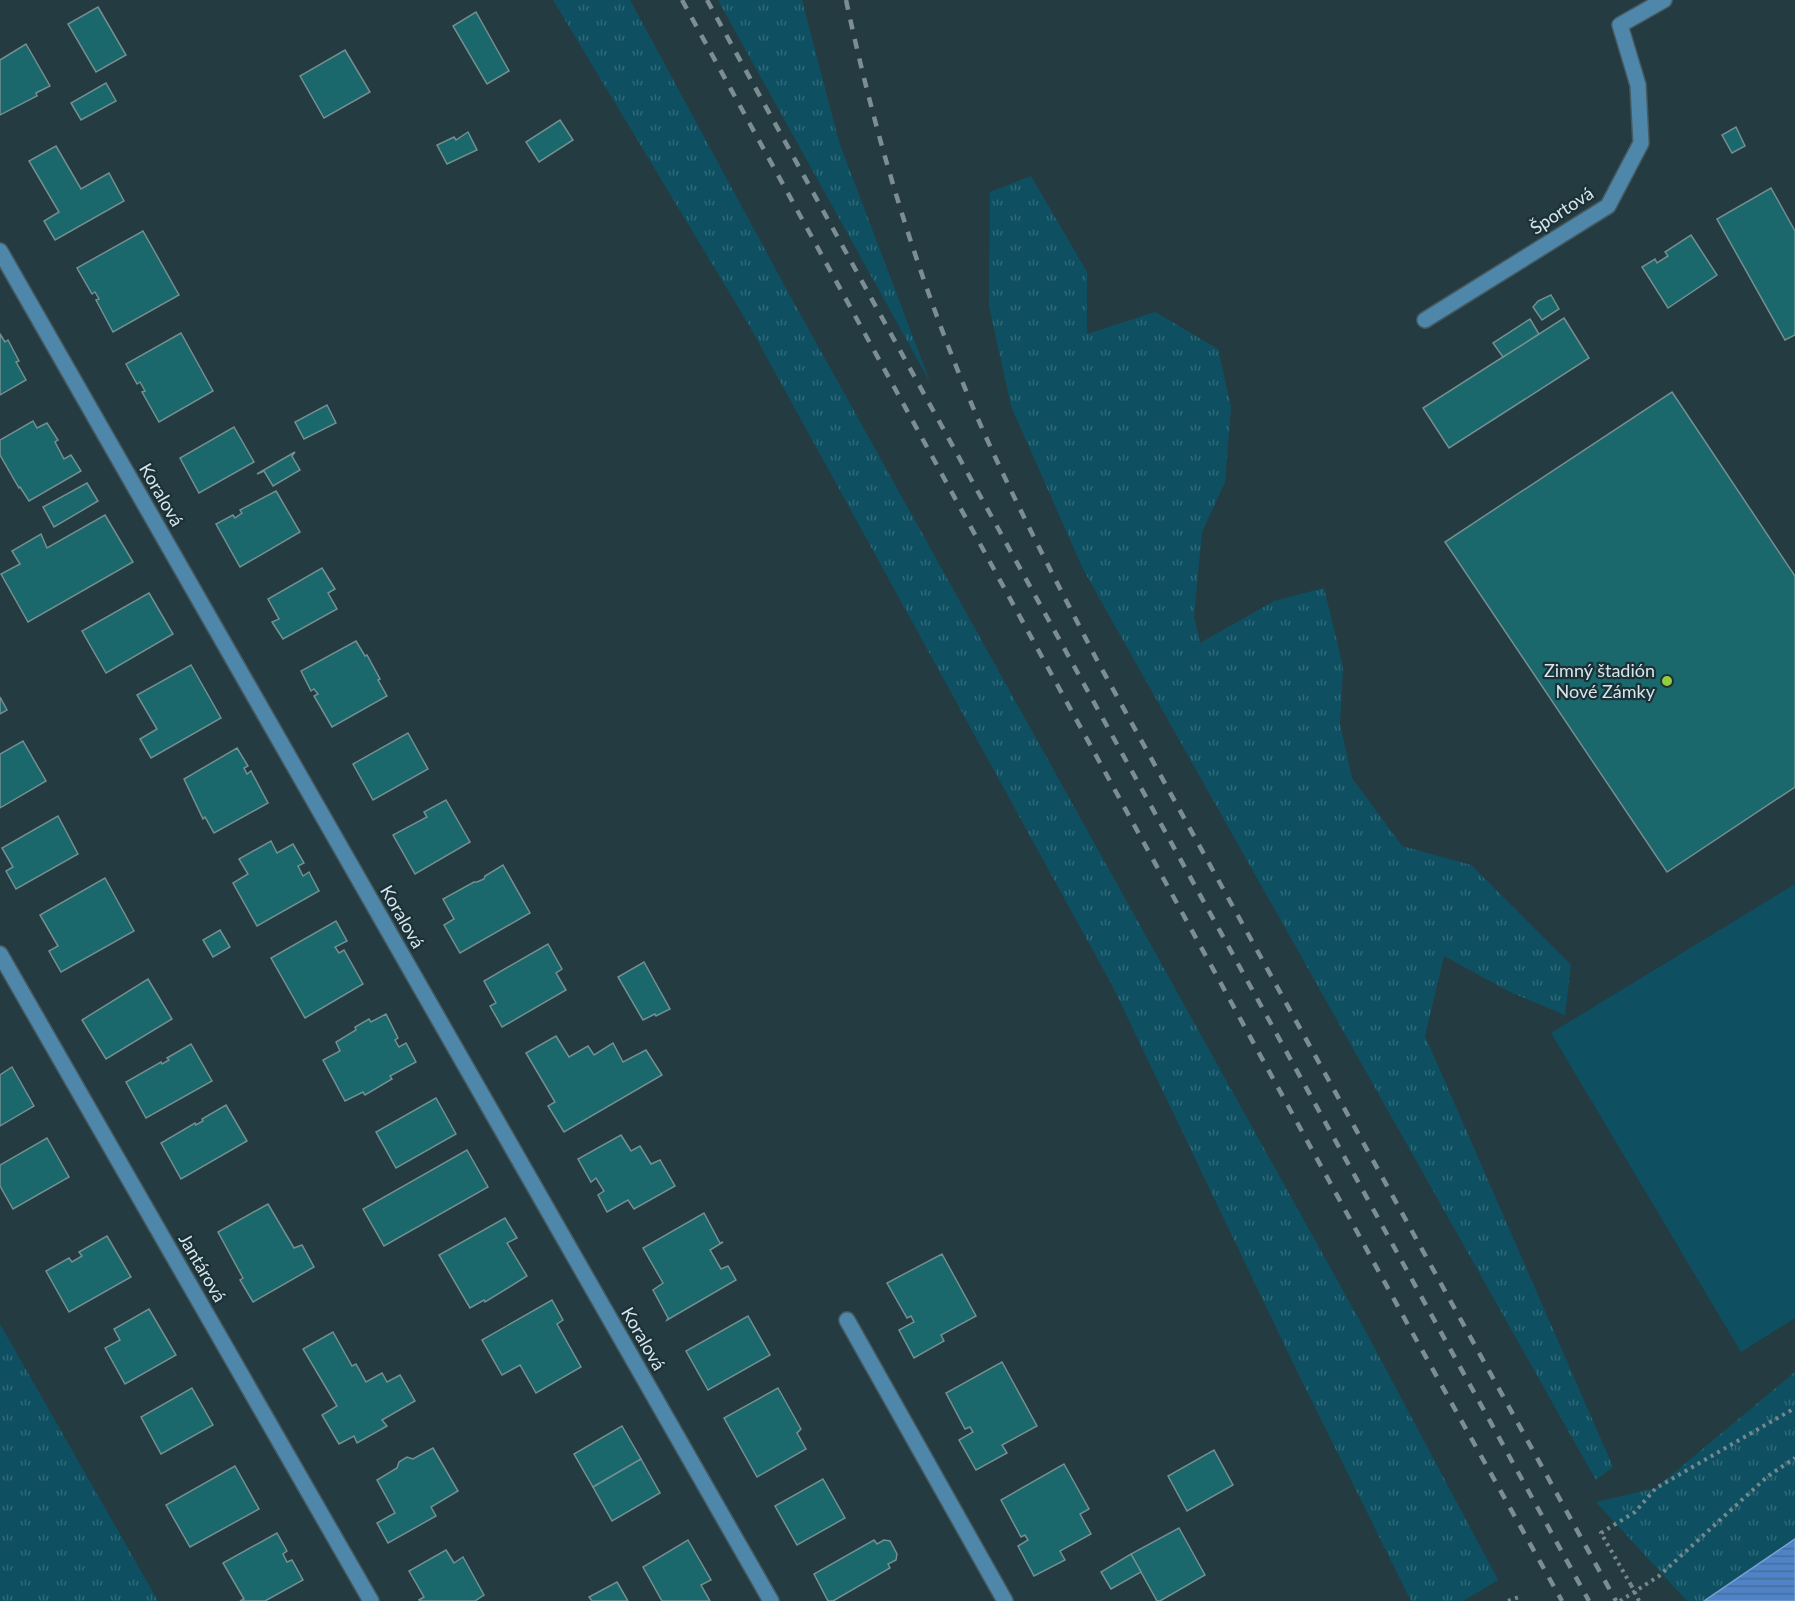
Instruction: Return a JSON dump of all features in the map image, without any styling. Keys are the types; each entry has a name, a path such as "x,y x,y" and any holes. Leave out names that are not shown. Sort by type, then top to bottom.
{"street":[{"name":"Športová","path":"1425,320 1608,206 1641,142 1638,84 1620,25 1664,0"},
{"name":"Koralová","path":"0,252 771,1601"},
{"name":"Jantárová","path":"0,954 371,1601"},
{"path":"847,1320 1005,1601"}],"path":[{"path":"1639,1601 1601,1533 1635,1512 1656,1488 1795,1408"},
{"path":"1620,1601 1659,1576 1768,1476 1795,1458"},
{"path":"1508,1601 1522,1596"}],"green space":[{"path":"553,0 630,0 789,294 1366,1332 1498,1580 1463,1601 1411,1601 1295,1367 1112,985 749,325"},
{"path":"718,0 802,0 839,142 930,382"},
{"path":"1031,176 1087,272 1087,334 1155,312 1218,349 1231,407 1225,482 1202,532 1194,616 1200,643 1274,601 1324,588 1343,667 1340,724 1352,778 1402,846 1471,865 1571,965 1565,1015 1510,992 1444,956 1425,1036 1613,1467 1596,1480 1083,569 1011,406 989,306 990,192"},
{"path":"1795,884 1795,1318 1741,1352 1551,1033"},
{"path":"0,1324 158,1601 0,1601"},
{"path":"1795,1372 1795,1539 1704,1601 1687,1601 1596,1502 1656,1488"}],"water":[{"path":"1795,1539 1795,1601 1704,1601"}],"building":[{"path":"98,7 126,55 96,72 68,24"},
{"path":"476,12 509,71 487,84 453,26"},
{"path":"26,44 50,86 36,93 37,96 0,115 0,60"},
{"path":"345,50 370,92 324,118 300,76"},
{"path":"106,83 116,101 81,120 71,103"},
{"path":"560,120 573,140 539,162 526,142"},
{"path":"1736,127 1745,146 1732,153 1722,135"},
{"path":"468,132 477,150 447,164 437,145 454,137 456,140"},
{"path":"56,146 81,189 109,173 124,201 55,240 44,221 59,212 29,161"},
{"path":"1771,188 1795,231 1795,335 1785,340 1717,219"},
{"path":"143,231 179,295 113,332 96,300 99,299 95,292 92,294 77,268"},
{"path":"1691,235 1717,275 1668,308 1642,267 1655,259 1657,263 1668,256 1665,252"},
{"path":"1551,295 1559,309 1542,320 1533,307 1538,301"},
{"path":"1564,318 1589,358 1449,448 1423,408"},
{"path":"1530,319 1539,334 1503,357 1493,343"},
{"path":"181,333 213,391 159,422 142,392 145,391 140,382 137,384 126,364"},
{"path":"0,334 5,342 8,340 26,380 0,395"},
{"name":"Zimný štadión Nové Zámky","path":"1672,392 1795,576 1795,787 1667,872 1445,542"},
{"path":"327,405 336,423 304,439 295,422"},
{"path":"33,421 37,428 47,423 58,440 55,442 64,459 71,455 81,471 29,501 0,455 0,440"},
{"path":"234,427 254,462 199,493 180,458"},
{"path":"295,452 292,456 300,470 273,486 264,471 257,474"},
{"path":"87,483 98,501 54,527 43,507"},
{"path":"276,491 300,532 240,567 216,524 233,515 235,518 242,513 240,510"},
{"path":"105,515 133,562 28,622 1,574 20,564 12,551 41,534 47,548"},
{"path":"322,568 335,589 328,593 337,609 283,639 272,622 279,619 268,599"},
{"path":"149,593 173,634 106,673 82,631"},
{"path":"356,641 365,656 367,655 387,696 332,727 314,696 318,694 314,689 311,691 301,671"},
{"path":"191,665 221,718 151,758 140,739 157,729 137,695"},
{"path":"0,697 7,710 0,714"},
{"path":"408,733 428,769 373,800 353,764"},
{"path":"23,741 46,781 0,808 0,754"},
{"path":"237,748 248,766 244,768 247,774 251,771 268,803 214,833 205,817 203,819 184,779"},
{"path":"446,800 470,842 415,874 393,835 427,817 424,812"},
{"path":"58,816 78,854 16,889 6,871 13,867 2,848"},
{"path":"271,841 277,853 293,844 304,863 298,866 303,876 309,872 319,891 257,926 233,883 248,874 239,859"},
{"path":"503,865 530,913 460,953 444,925 454,919 443,899 484,879 485,876"},
{"path":"105,878 134,931 61,972 49,951 58,946 40,915"},
{"path":"336,921 347,941 335,947 339,953 344,950 363,984 305,1018 271,958"},
{"path":"220,930 230,947 213,957 203,940"},
{"path":"548,944 562,969 556,973 566,990 502,1027 490,1006 496,1003 484,981"},
{"path":"644,962 670,1009 643,1020 618,977"},
{"path":"148,979 172,1019 106,1059 82,1020"},
{"path":"386,1014 398,1038 395,1040 399,1047 406,1043 416,1062 390,1076 392,1079 365,1095 363,1092 345,1101 323,1060 340,1051 336,1042 356,1030 355,1027 369,1019 371,1022"},
{"path":"556,1036 569,1057 588,1046 594,1055 613,1043 623,1062 646,1050 662,1075 564,1132 548,1106 555,1102 526,1053"},
{"path":"191,1044 212,1081 146,1118 126,1082 161,1062 162,1064 169,1060 167,1058"},
{"path":"12,1067 34,1106 0,1126 0,1075"},
{"path":"436,1098 456,1134 396,1168 376,1132"},
{"path":"226,1105 247,1141 181,1179 161,1143 195,1123 196,1125 203,1121 202,1119"},
{"path":"621,1135 631,1151 640,1146 651,1164 660,1160 675,1186 634,1209 628,1200 607,1212 598,1195 604,1191 596,1178 591,1182 578,1159"},
{"path":"47,1138 69,1177 13,1209 0,1186 0,1165"},
{"path":"467,1150 488,1187 384,1246 363,1209"},
{"path":"268,1204 294,1248 302,1245 314,1267 253,1302 218,1232"},
{"path":"704,1213 720,1243 723,1242 710,1250 721,1269 728,1266 736,1280 667,1320 653,1290 663,1283 643,1248"},
{"path":"505,1218 517,1238 507,1243 527,1276 485,1302 484,1300 470,1308 439,1255"},
{"path":"107,1236 131,1277 69,1312 46,1271 69,1258 72,1262 82,1256 79,1252"},
{"path":"942,1254 976,1316 941,1335 944,1341 914,1358 899,1330 914,1322 911,1316 907,1318 887,1283"},
{"path":"552,1300 563,1320 557,1324 581,1367 536,1393 520,1365 502,1375 482,1340"},
{"path":"149,1309 176,1355 125,1384 105,1348 120,1340 114,1329"},
{"path":"748,1316 770,1355 708,1390 686,1351"},
{"path":"333,1332 352,1366 356,1364 366,1382 382,1373 387,1382 400,1375 415,1401 382,1420 387,1426 357,1443 354,1436 339,1444 322,1415 337,1406 303,1349"},
{"path":"1002,1362 1037,1426 1002,1445 1007,1453 976,1470 959,1440 973,1432 970,1427 965,1429 946,1393"},
{"path":"192,1388 213,1425 161,1454 141,1417"},
{"path":"778,1388 801,1429 797,1433 806,1449 757,1477 724,1418"},
{"path":"622,1426 641,1459 593,1487 574,1454"},
{"path":"433,1448 458,1491 431,1507 436,1516 388,1543 377,1523 395,1513 377,1480 397,1468 399,1462 407,1457 413,1459"},
{"path":"1214,1450 1233,1485 1187,1511 1168,1476"},
{"path":"641,1459 660,1493 612,1521 593,1487"},
{"path":"1064,1464 1089,1509 1080,1514 1091,1534 1060,1551 1065,1560 1034,1576 1018,1546 1028,1540 1025,1535 1021,1537 1001,1500"},
{"path":"235,1466 259,1509 190,1547 166,1505"},
{"path":"823,1479 845,1518 797,1545 775,1506"},
{"path":"1179,1528 1205,1575 1157,1601 1131,1554"},
{"path":"277,1533 287,1551 283,1554 287,1562 292,1560 303,1580 265,1601 240,1601 244,1599 223,1563"},
{"path":"688,1540 711,1580 701,1585 710,1601 662,1601 643,1567"},
{"path":"874,1540 877,1544 884,1540 890,1541 897,1554 896,1560 888,1564 890,1568 833,1601 828,1601 814,1574"},
{"path":"446,1550 454,1563 463,1557 484,1595 475,1601 419,1600 424,1597 409,1571"},
{"path":"1131,1554 1141,1572 1111,1589 1101,1572"},
{"path":"617,1582 628,1601 592,1601 589,1597"}],"railway":[{"path":"682,0 1413,1334 1562,1601"},
{"path":"707,0 1589,1601"},
{"path":"846,0 872,111 922,275 963,382 1012,492 1098,662 1616,1601"}],"place":[{"name":"Zimný štadión Nové Zámky","path":"1667,681"}]}
